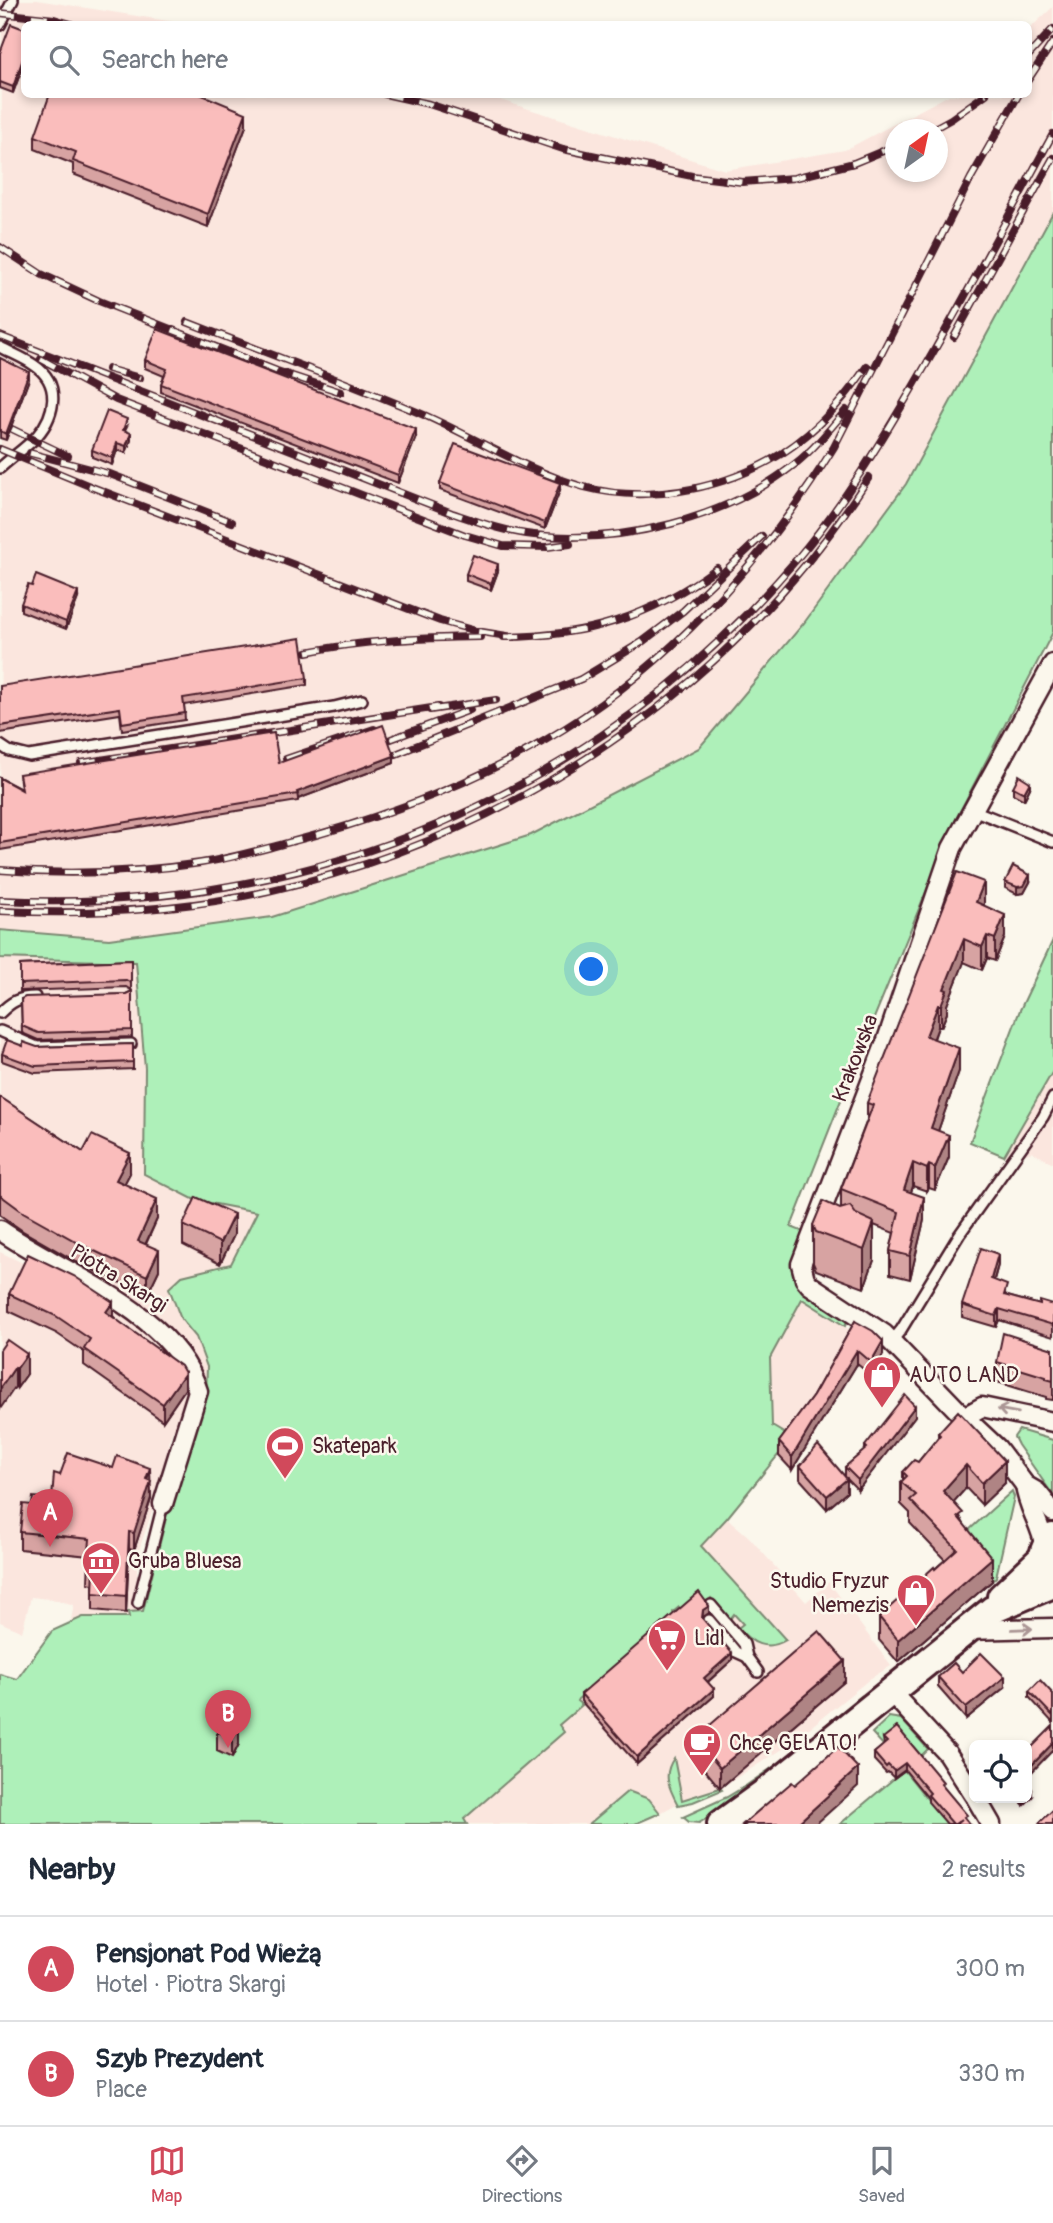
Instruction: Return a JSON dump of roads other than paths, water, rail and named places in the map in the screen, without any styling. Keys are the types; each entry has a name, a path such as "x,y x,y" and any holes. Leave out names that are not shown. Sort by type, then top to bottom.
{"street":[{"name":"Krakowska","path":"1053,664 952,849 887,1040 801,1264 805,1279 813,1288 876,1328 1007,1459 1025,1485 1037,1492 1053,1512"},
{"name":"Piotra Skargi","path":"0,1230 34,1253 117,1300 163,1334 183,1357 198,1391 163,1504"},
{"path":"964,1417 982,1407 1053,1422"},
{"name":"Krakowska","path":"1025,1485 1026,1499 1043,1534 1049,1561"},
{"path":"721,1824 775,1785 1049,1561"},
{"path":"965,1630 1053,1628"},
{"path":"890,1690 947,1753 969,1787"},
{"path":"979,1803 991,1824"}],"lane":[{"path":"0,25 13,0"},
{"path":"0,347 36,366 51,385 54,401 50,419 37,437 5,457 0,468"},
{"path":"0,746 29,756 334,707 362,700"},
{"path":"973,810 1053,842"},
{"path":"0,1013 10,1003 23,997 49,997"},
{"path":"0,1031 37,1047 131,1044"},
{"path":"891,1342 959,1235 1053,1098"},
{"path":"138,1603 163,1504"},
{"path":"711,1605 744,1644 747,1657 758,1672"},
{"path":"709,1620 736,1653 747,1657"}],"railway":[{"path":"0,13 61,21"},
{"path":"1032,52 1053,29"},
{"path":"1032,74 1053,42"},
{"path":"403,98 429,104 563,149 692,176 742,182 794,178 854,163 885,150"},
{"path":"948,121 980,98"},
{"path":"0,870 100,872 151,869 232,857 322,833 400,808 476,776 549,738 621,689 691,628 723,594 754,559 809,486 834,447 971,178 1017,98"},
{"path":"0,900 115,899 226,886 335,861 438,824 537,775 630,715 717,643 796,560 830,517 875,450 935,350 1053,134"},
{"path":"954,337 1053,158"},
{"path":"0,247 41,274 99,301 277,371 341,392"},
{"path":"187,322 424,415 523,464 563,480 607,492 630,494 654,494 702,487 769,461 811,431 847,394 867,366"},
{"path":"0,336 452,513 503,529 534,535 602,536 671,524 705,513 737,500 795,464 846,410"},
{"path":"41,359 116,400 465,535 503,546 547,547 570,544"},
{"path":"108,369 140,378"},
{"path":"12,429 68,456"},
{"path":"0,449 440,621 513,637"},
{"path":"30,453 110,474 232,522"},
{"path":"0,911 134,910 202,903 268,891 358,866 445,833 529,792 609,743 684,687 752,624 814,553 869,477"},
{"path":"396,754 581,679 642,642 683,611 762,536"},
{"path":"504,637 563,633 616,621 667,600 717,568"},
{"path":"307,652 393,640 480,637"},
{"path":"430,710 496,700"},
{"path":"81,763 438,707"},
{"path":"391,739 470,710"},
{"path":"286,759 374,729"}],"place":[{"name":"AUTO LAND","path":"882,1409"},
{"name":"Skatepark","path":"285,1480"},
{"name":"Pensjonat Pod Wieżą","path":"50,1547"},
{"name":"Gruba Bluesa","path":"101,1595"},
{"name":"Studio Fryzur Nemezis","path":"916,1627"},
{"name":"Lidl","path":"667,1672"},
{"name":"Szyb Prezydent","path":"228,1748"},
{"name":"Chcę GELATO!","path":"702,1777"}]}
